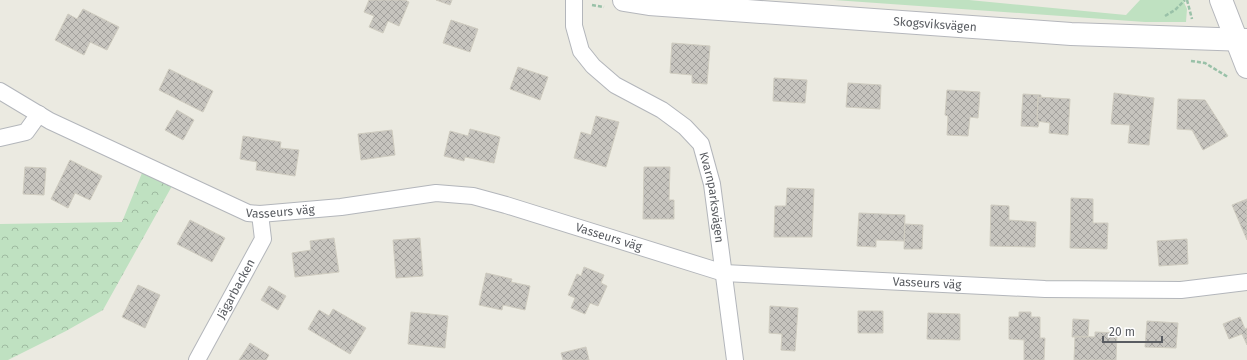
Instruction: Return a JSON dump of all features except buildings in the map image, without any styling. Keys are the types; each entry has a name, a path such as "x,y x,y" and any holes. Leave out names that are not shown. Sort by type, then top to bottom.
{"street":[{"name":"Kvarnparksvägen","path":"574,0 574,26 581,51 593,66 615,85 662,110 685,127 701,144 712,184 735,360"},
{"name":"Skogsviksvägen","path":"624,0 649,4 1071,34 1241,40"},
{"path":"1221,0 1241,40 1247,67"},
{"name":"Vasseurs väg","path":"0,91 50,120 248,213 260,214 341,207 436,193 473,196 724,273 1045,289 1181,290 1247,282"},
{"path":"0,138 26,132 39,114"},
{"name":"Jägarbacken","path":"197,360 263,239 260,214"}],"green space":[{"path":"834,0 969,0 1126,15 1140,0 1183,0 1187,9 1186,22 1145,22"},
{"path":"142,173 172,186 103,310 66,331 8,360 0,360 0,224 122,222"}]}
